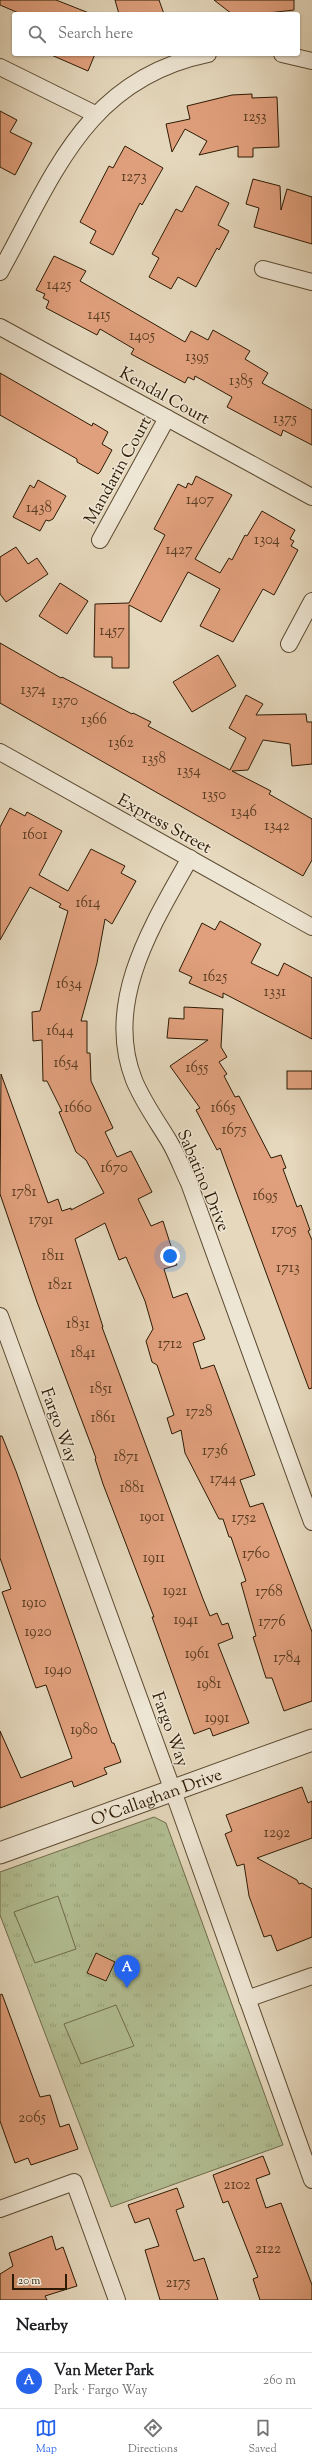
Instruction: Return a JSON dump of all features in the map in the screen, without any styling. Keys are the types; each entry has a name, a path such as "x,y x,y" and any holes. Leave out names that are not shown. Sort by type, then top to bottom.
{"street":[{"path":"0,272 68,148 95,114 124,89 151,73 179,62 201,56"},
{"path":"292,56 312,60"},
{"path":"0,67 95,114"},
{"path":"263,268 312,282"},
{"name":"Kendal Court","path":"0,327 312,497"},
{"name":"Mandarin Court","path":"100,540 167,418"},
{"path":"289,644 312,601"},
{"name":"Express Street","path":"0,752 312,927"},
{"name":"Sabatino Drive","path":"190,858 145,940 133,971 126,1006 125,1039 127,1058 134,1080 170,1143 188,1183 312,1522"},
{"name":"Fargo Way","path":"0,1316 173,1791 312,2180"},
{"name":"O'Callaghan Drive","path":"0,1853 312,1740"},
{"path":"247,1999 312,1976"},
{"path":"0,2209 74,2182 117,2300"}],"green space":[{"path":"154,1817 166,1823 283,2145 111,2207 0,1915 0,1872"},
{"path":"58,1896 76,1949 35,1963 14,1912"},
{"path":"116,2005 134,2046 81,2064 64,2024"}],"building":[{"path":"0,0 56,0 86,12 16,12 0,5"},
{"path":"115,0 159,0 163,12 118,12"},
{"path":"214,0 294,0 294,10 276,12 229,12"},
{"path":"54,56 94,56 88,71"},
{"path":"252,94 252,98 277,97 279,147 253,148 253,157 238,157 238,146 199,155 207,141 185,129 172,152 166,124 190,119 187,106 232,95"},
{"path":"0,111 17,120 10,132 32,143 15,175 0,167"},
{"path":"125,146 163,168 142,205 140,203 113,255 90,243 96,231 80,222 109,166 113,168"},
{"path":"253,179 280,186 281,210 287,189 312,197 312,244 254,227 259,208 246,204"},
{"path":"196,186 229,203 218,225 229,231 219,250 217,248 196,287 178,277 171,289 149,277 159,258 152,254 176,209 182,212"},
{"path":"54,256 86,271 80,281 185,342 191,331 208,340 213,330 250,351 245,359 268,373 262,383 312,410 312,445 283,430 281,436 227,407 232,397 195,376 194,380 188,377 185,383 131,354 134,349 100,329 97,335 46,308 49,301 43,298 45,294 36,290"},
{"path":"0,373 92,426 93,423 108,432 102,444 112,450 98,474 77,462 77,459 0,415"},
{"path":"196,476 232,495 195,559 220,573 229,558 232,560 245,535 247,536 262,511 295,530 290,539 294,541 291,546 298,550 274,595 263,589 233,642 200,626 220,589 188,572 161,622 129,605 129,668 112,668 112,657 94,657 95,604 129,603 165,535 154,529 178,484 186,488 188,483 192,485"},
{"path":"38,480 66,496 53,519 49,521 46,520 40,531 13,517 30,485 34,488"},
{"path":"16,547 28,564 37,558 48,574 6,602 0,594 0,557"},
{"path":"60,583 88,601 67,634 39,616"},
{"path":"0,643 61,678 62,677 132,714 133,713 151,722 148,726 230,770 246,738 229,728 246,695 263,704 256,715 306,714 307,722 312,722 312,764 292,766 290,744 263,740 248,770 232,771 271,791 269,794 312,819 312,860 303,876 0,703"},
{"path":"218,655 236,686 192,712 173,682"},
{"path":"10,808 25,816 27,812 62,831 39,875 68,891 91,849 125,866 121,873 136,881 112,924 105,919 97,963 81,1021 87,1021 87,1053 90,1053 91,1081 113,1128 105,1132 117,1157 131,1151 152,1192 138,1199 151,1226 163,1221 177,1265 164,1269 173,1298 187,1293 205,1339 193,1343 201,1369 214,1365 255,1475 240,1480 250,1507 263,1503 312,1632 312,1701 284,1711 272,1678 266,1678 253,1637 256,1636 241,1583 246,1581 231,1537 229,1537 223,1519 219,1519 185,1453 181,1430 172,1434 167,1418 174,1415 157,1365 152,1362 146,1341 153,1329 145,1301 126,1257 119,1260 105,1223 75,1239 102,1327 203,1599 210,1616 217,1613 222,1625 228,1623 233,1638 218,1644 249,1723 213,1736 210,1728 194,1734 152,1617 154,1617 103,1484 95,1459 96,1458 37,1302 0,1194 1,1074 48,1203 58,1199 62,1211 71,1208 71,1210 104,1193 86,1160 76,1152 59,1112 62,1111 47,1081 43,1081 42,1040 33,1041 32,1012 40,1011 68,911 59,907 61,904 30,887 0,940 0,827"},
{"path":"220,921 261,944 251,963 278,976 284,963 312,978 312,1039 223,993 223,998 189,983 192,977 179,971 202,923 215,930"},
{"path":"184,1007 223,1009 221,1047 227,1057 219,1062 227,1074 224,1076 235,1097 239,1096 271,1158 281,1155 286,1168 283,1169 297,1207 301,1205 310,1230 308,1231 312,1240 312,1388 309,1389 220,1148 217,1150 196,1110 200,1108 170,1066 208,1040 167,1038 169,1018 184,1019"},
{"path":"287,1071 312,1071 312,1089 287,1089"},
{"path":"0,1436 2,1436 16,1471 112,1743 114,1743 121,1762 104,1768 107,1774 74,1787 72,1781 0,1808 0,1731 21,1778 72,1758 46,1685 36,1688 2,1592 11,1589 0,1558"},
{"path":"302,1787 308,1803 312,1801 312,1838 257,1858 297,1880 299,1884 302,1883 312,1889 312,1937 277,1951 271,1935 264,1937 249,1896 244,1864 237,1866 225,1834 232,1831 226,1815"},
{"path":"96,1953 115,1962 106,1981 87,1973"},
{"path":"2,1994 40,2097 50,2095 60,2127 69,2124 78,2149 31,2165 28,2158 15,2163 0,2121 0,1995"},
{"path":"263,2156 270,2174 256,2179 266,2208 281,2203 312,2285 312,2300 260,2300 253,2279 258,2277 228,2201 223,2203 213,2175"},
{"path":"177,2188 184,2207 176,2210 194,2261 204,2258 218,2300 160,2300 145,2250 159,2246 149,2218 135,2223 128,2205"},
{"path":"52,2236 56,2250 63,2247 77,2286 45,2296 47,2300 0,2300 0,2274 13,2266 9,2253"}],"place":[{"name":"Van Meter Park","path":"127,1988"}]}
